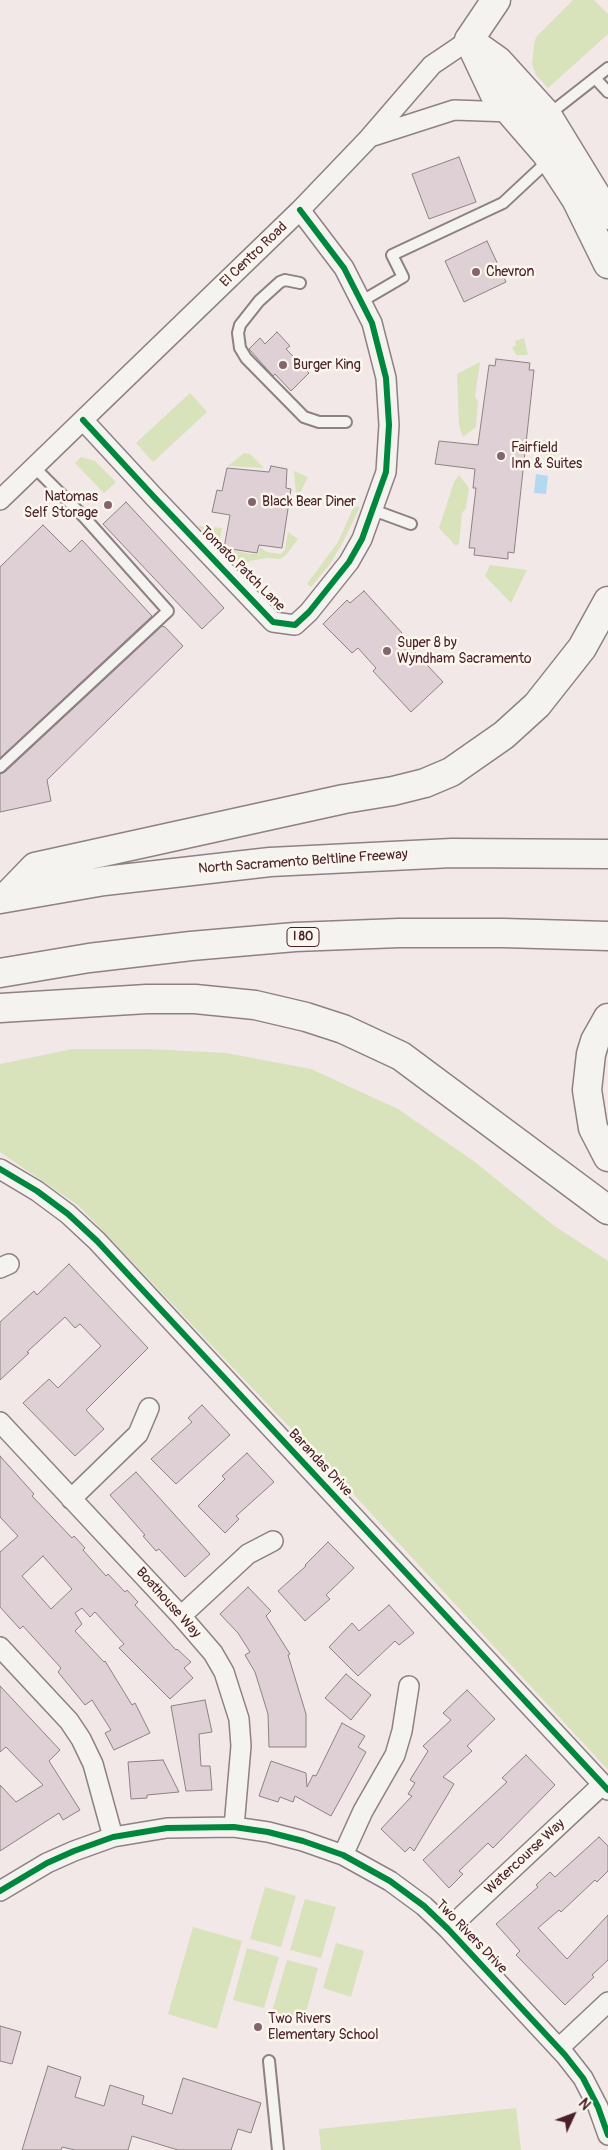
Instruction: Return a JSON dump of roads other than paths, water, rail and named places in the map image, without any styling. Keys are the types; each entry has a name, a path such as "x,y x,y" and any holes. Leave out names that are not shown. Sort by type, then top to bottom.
{"main road":[{"name":"El Centro Road","path":"469,40 496,0"},
{"path":"469,40 494,93 549,159 576,200 608,264"},
{"path":"469,40 498,61 547,115 608,215"},
{"path":"3,898 35,868 334,801 393,791 425,783 451,772 504,735 537,705 582,648 608,601"},
{"name":"North Sacramento Beltline Freeway","path":"3,898 104,881 270,862 452,852 608,854"},
{"name":"I 80","path":"0,972 89,958 190,946 295,937 399,933 608,936"},
{"path":"0,1008 147,999 195,1000 255,1005 306,1016 343,1029 401,1056 608,1210"},
{"path":"608,1018 595,1041 591,1054 586,1090 593,1128 608,1157"}],"street":[{"name":"El Centro Road","path":"0,500 300,210 369,138 432,65 469,40"},
{"path":"369,138 454,110 510,112"},
{"name":"Tomato Patch Lane","path":"83,420 273,622 295,625 325,595 350,562 373,510 386,472 389,401 380,350 362,301 344,268 300,210"},
{"name":"Barandas Drive","path":"0,1169 53,1203 97,1241 605,1787"},
{"path":"72,1499 138,1434 149,1408"},
{"name":"Boathouse Way","path":"0,1422 181,1616 213,1653 224,1672 239,1719 241,1746 234,1827"},
{"path":"181,1616 248,1554 273,1541"},
{"path":"0,1647 69,1721 81,1739 93,1764 113,1838"},
{"path":"343,1856 364,1811 395,1755 402,1731 409,1686"},
{"name":"Watercourse Way","path":"448,1929 605,1787"},
{"name":"Two Rivers Drive","path":"0,1891 46,1863 74,1851 113,1838 167,1828 234,1827 303,1840 343,1856 390,1881 424,1906 448,1929 559,2048 583,2078 598,2107 608,2135"},
{"path":"559,2048 608,2002"}],"lane":[{"path":"547,115 608,68"},
{"path":"595,78 608,92"},
{"path":"362,301 403,277 392,255 503,203 549,159"},
{"path":"300,283 285,280 280,282 259,301 240,325 238,333 240,348 246,358 304,417 319,422 346,422"},
{"path":"0,767 168,611 85,518 34,467"},
{"path":"373,510 411,524"},
{"path":"269,2061 278,2150"}],"water":[{"path":"536,474 548,476 546,494 534,493"}],"place":[{"name":"Chevron","path":"476,272"},
{"name":"Burger King","path":"283,365"},
{"name":"Fairfield Inn & Suites","path":"501,456"},
{"name":"Black Bear Diner","path":"252,502"},
{"name":"Natomas Self Storage","path":"108,505"},
{"name":"Super 8 by Wyndham Sacramento","path":"387,651"},
{"name":"Two Rivers Elementary School","path":"258,2027"}]}
